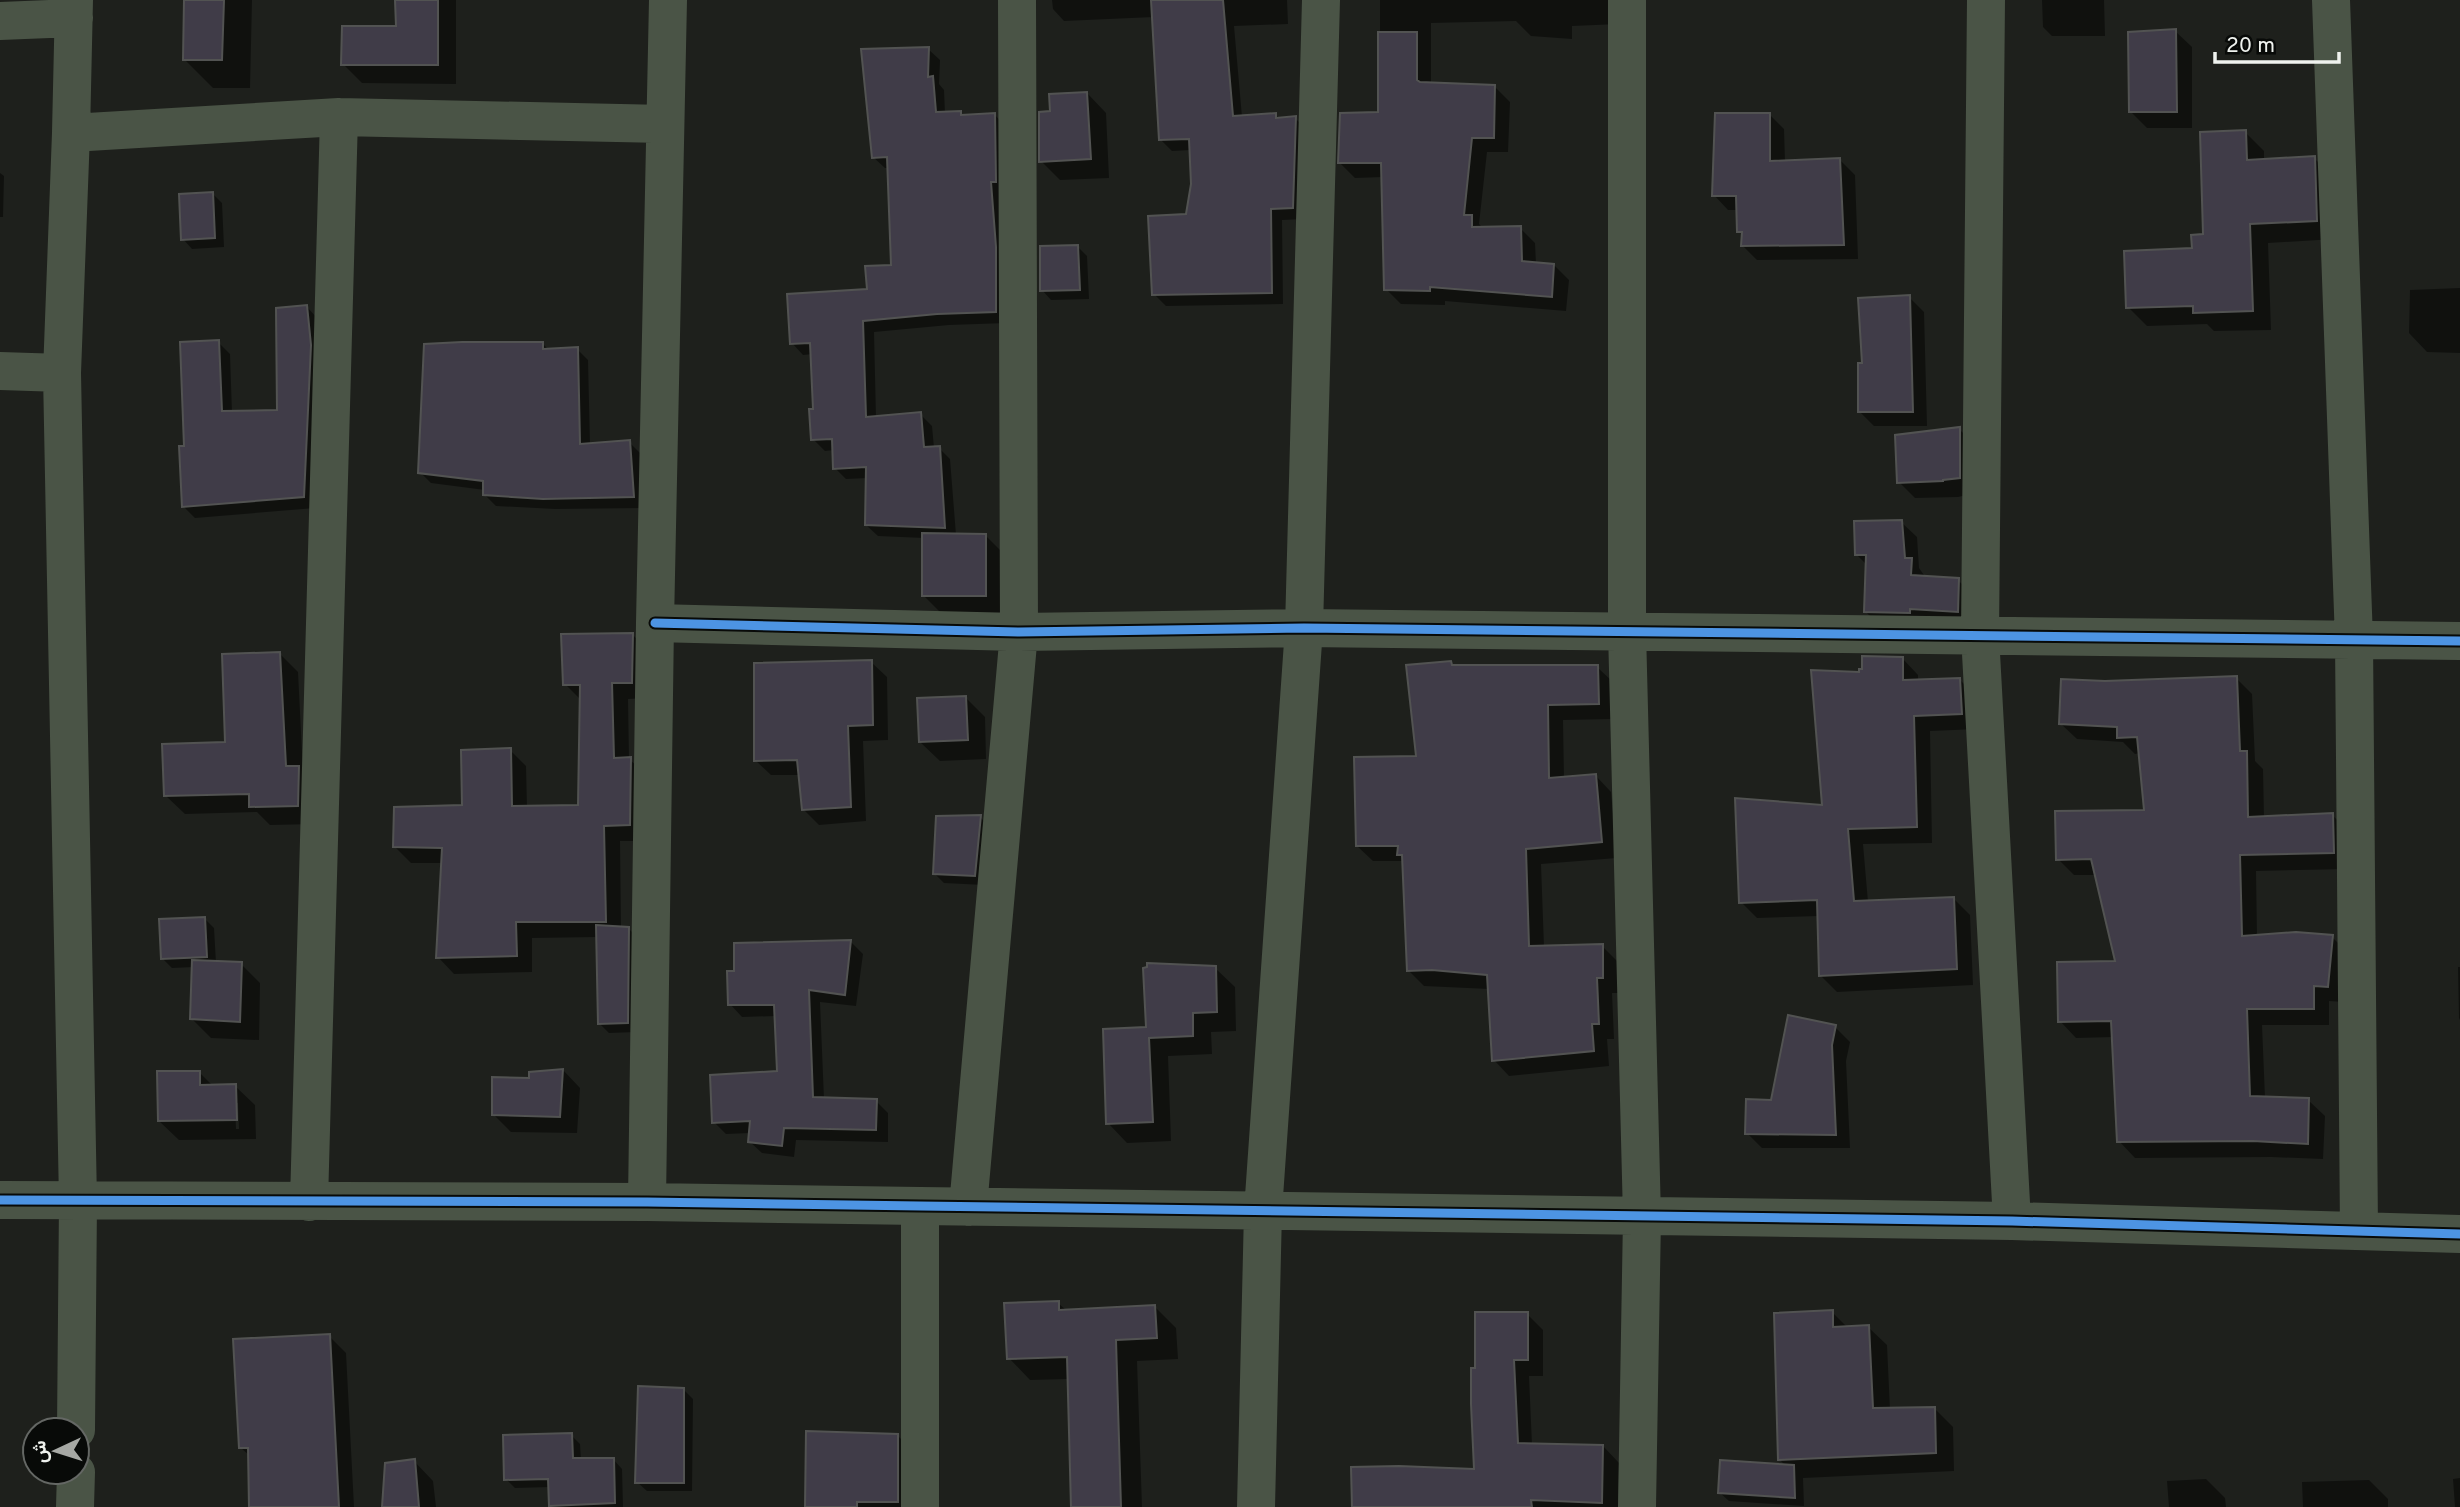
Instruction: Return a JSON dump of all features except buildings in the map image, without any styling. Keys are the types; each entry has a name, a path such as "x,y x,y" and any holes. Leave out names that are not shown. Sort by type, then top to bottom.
{"street":[{"path":"647,1202 655,623 668,0"},
{"path":"968,1207 1019,632 1017,0"},
{"path":"1256,1507 1263,1211 1304,628 1321,0"},
{"path":"1627,0 1627,631 1642,1217 1637,1507"},
{"path":"1986,0 1980,635 2012,1221"},
{"path":"2331,0 2354,640 2359,1231"},
{"path":"0,21 74,9 62,373 78,1201 76,1416"},
{"path":"72,132 339,117 665,124"},
{"path":"309,1202 339,117"},
{"path":"0,371 62,373"},
{"path":"655,623 1019,632 1304,628 2460,641"},
{"path":"0,1200 647,1202 2012,1221 2460,1234"},
{"path":"920,1206 920,1507"},
{"path":"75,1507 76,1486"}],"cycle path":[{"path":"655,623 1019,632 1304,628 2460,641"},
{"path":"0,1200 647,1202 2012,1221 2460,1234"}]}
